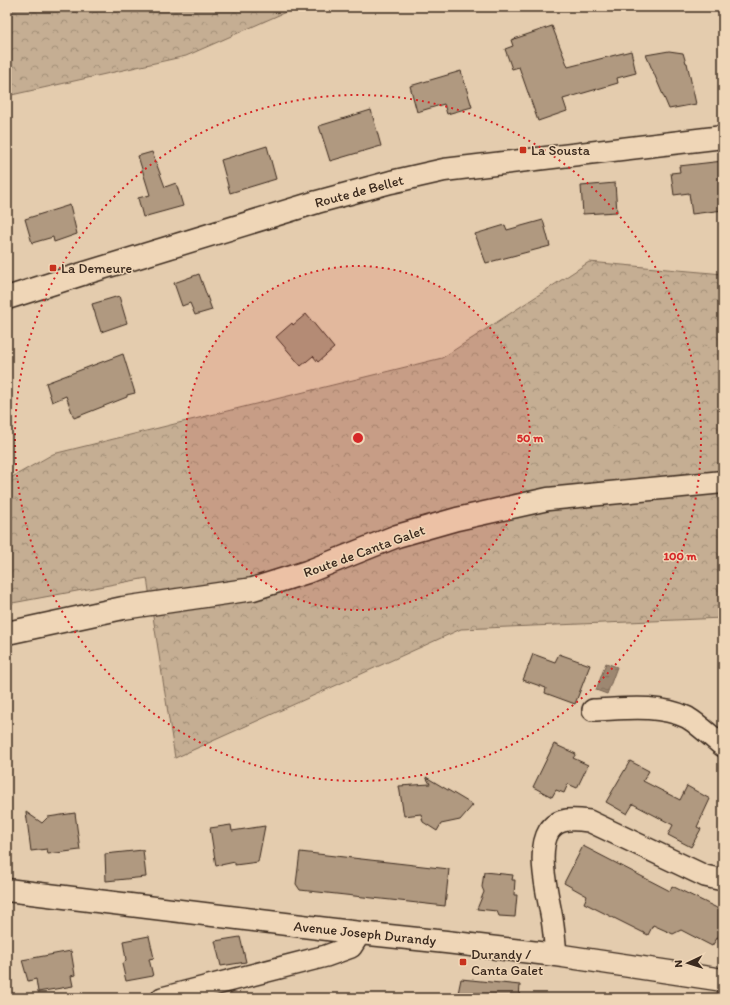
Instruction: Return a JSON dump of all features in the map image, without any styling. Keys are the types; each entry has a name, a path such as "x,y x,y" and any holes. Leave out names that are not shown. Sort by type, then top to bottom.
{"street":[{"name":"Route de Bellet","path":"7,298 86,272 317,202 444,170 723,137"},
{"name":"Route de Canta Galet","path":"7,633 123,608 253,590 308,572 397,536 458,519 548,500 723,482"},
{"path":"593,710 649,708 671,712 687,718 723,746"},
{"path":"556,955 552,919 544,878 543,846 549,831 554,825 563,820 576,819 589,821 705,876 723,880"},
{"name":"Avenue Joseph Durandy","path":"7,890 556,955 723,980"},
{"path":"162,998 326,956 350,947 360,933"}],"green space":[{"path":"7,7 297,7 186,56 7,96"},
{"path":"589,262 723,274 723,618 461,629 175,758 147,578 7,604 7,480 53,454 442,358"}],"water":[{"path":"606,663 617,667 607,694 596,690"}],"building":[{"path":"552,26 568,67 631,51 636,73 617,78 618,83 563,99 567,111 538,121 519,67 512,69 505,49 513,46 511,40"},
{"path":"669,51 683,53 687,63 696,104 669,109 646,55"},
{"path":"461,71 472,107 447,114 444,104 417,112 410,86"},
{"path":"371,110 381,146 330,161 319,126"},
{"path":"267,146 276,179 230,193 221,160"},
{"path":"152,152 165,187 176,183 183,206 143,217 138,198 150,195 138,156"},
{"path":"723,161 723,210 692,214 689,193 674,195 671,173 680,172 679,166"},
{"path":"615,183 617,212 583,214 581,186"},
{"path":"70,205 77,234 54,242 53,237 32,243 25,219"},
{"path":"543,220 550,246 486,263 475,234 505,225 507,230"},
{"path":"199,274 212,310 195,315 190,303 182,306 174,283"},
{"path":"119,296 127,323 101,332 92,304"},
{"path":"306,314 334,348 318,362 313,356 301,366 276,337 292,323 293,325"},
{"path":"123,354 135,393 74,418 66,396 52,402 46,383"},
{"path":"533,654 555,662 559,654 590,665 575,704 545,693 546,688 523,680"},
{"path":"554,744 576,754 573,758 588,765 577,788 568,784 564,793 556,790 552,797 533,787"},
{"path":"630,761 649,771 643,781 680,800 687,786 710,799 697,827 701,829 691,847 668,835 673,825 633,804 627,814 606,802"},
{"path":"426,777 473,805 460,820 441,824 437,831 423,822 421,814 404,816 399,786 430,784"},
{"path":"26,812 42,823 48,817 75,813 80,850 48,854 47,849 31,851"},
{"path":"231,825 232,831 265,826 258,862 235,865 235,862 216,866 210,828"},
{"path":"583,846 670,891 672,886 723,912 723,929 712,946 681,930 673,934 653,925 648,935 584,903 587,896 564,883"},
{"path":"143,850 146,877 106,881 105,854"},
{"path":"300,852 449,869 445,906 300,890 296,884"},
{"path":"484,872 513,875 512,880 515,880 514,895 517,895 515,917 499,916 497,911 477,909 484,892 482,887"},
{"path":"149,936 154,958 149,959 153,976 126,981 122,964 126,960 123,941"},
{"path":"240,937 246,962 221,966 215,941"},
{"path":"71,951 75,975 71,976 73,986 38,992 36,979 28,981 22,960"},
{"path":"461,979 520,985 519,998 457,998"}],"place":[{"name":"La Sousta","path":"523,150"},
{"name":"La Demeure","path":"53,268"},
{"name":"Durandy / Canta Galet","path":"463,962"}]}
